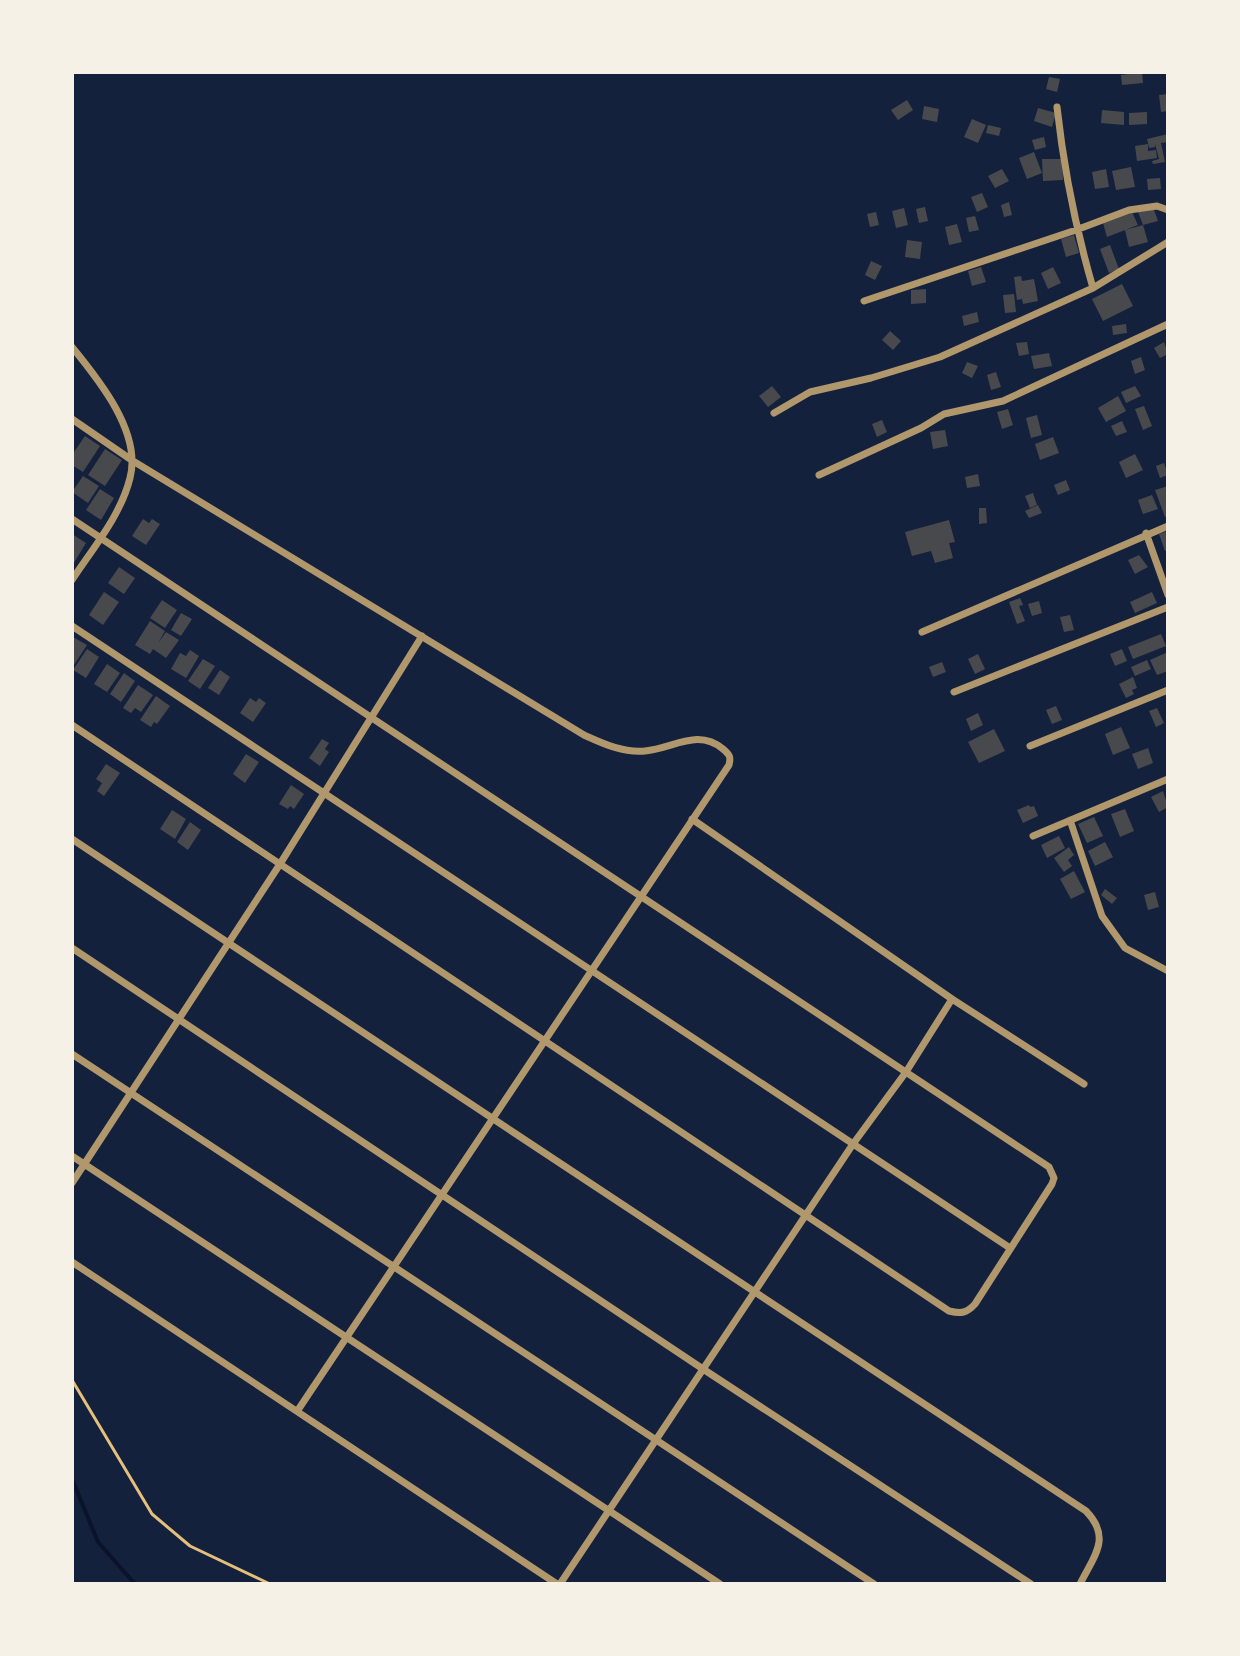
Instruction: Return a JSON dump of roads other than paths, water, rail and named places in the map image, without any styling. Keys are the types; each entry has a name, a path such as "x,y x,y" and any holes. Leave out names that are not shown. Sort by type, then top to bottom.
{"street":[{"path":"1057,107 1065,175 1076,230 1093,288"},
{"path":"864,301 1129,210 1157,206 1168,210"},
{"path":"774,413 810,392 940,357 1093,288 1168,242"},
{"path":"819,475 921,428 944,414 1003,401 1168,324"},
{"path":"72,347 116,407 133,461 130,479 118,508 72,580"},
{"path":"72,419 133,461 584,735 617,750 645,751 695,738 712,740 728,753 729,765 298,1410"},
{"path":"72,519 1049,1167 1053,1173 1052,1184 975,1304 959,1314 949,1311 72,725"},
{"path":"922,632 1168,526"},
{"path":"1146,533 1168,595"},
{"path":"954,692 1168,607"},
{"path":"72,626 1010,1248"},
{"path":"72,1183 280,864 422,636"},
{"path":"1030,746 1168,690"},
{"path":"1033,836 1168,779"},
{"path":"692,819 952,999 1084,1084"},
{"path":"1070,820 1102,916 1125,948 1168,971"},
{"path":"72,839 491,1120 755,1290 1086,1511 1100,1530 1100,1540 1080,1584"},
{"path":"72,948 1031,1584"},
{"path":"72,1262 558,1584 853,1144 906,1072 952,999"},
{"path":"72,1054 874,1584"},
{"path":"72,1156 720,1584"}],"waterway":[{"path":"72,1479 98,1542 135,1584"}]}
